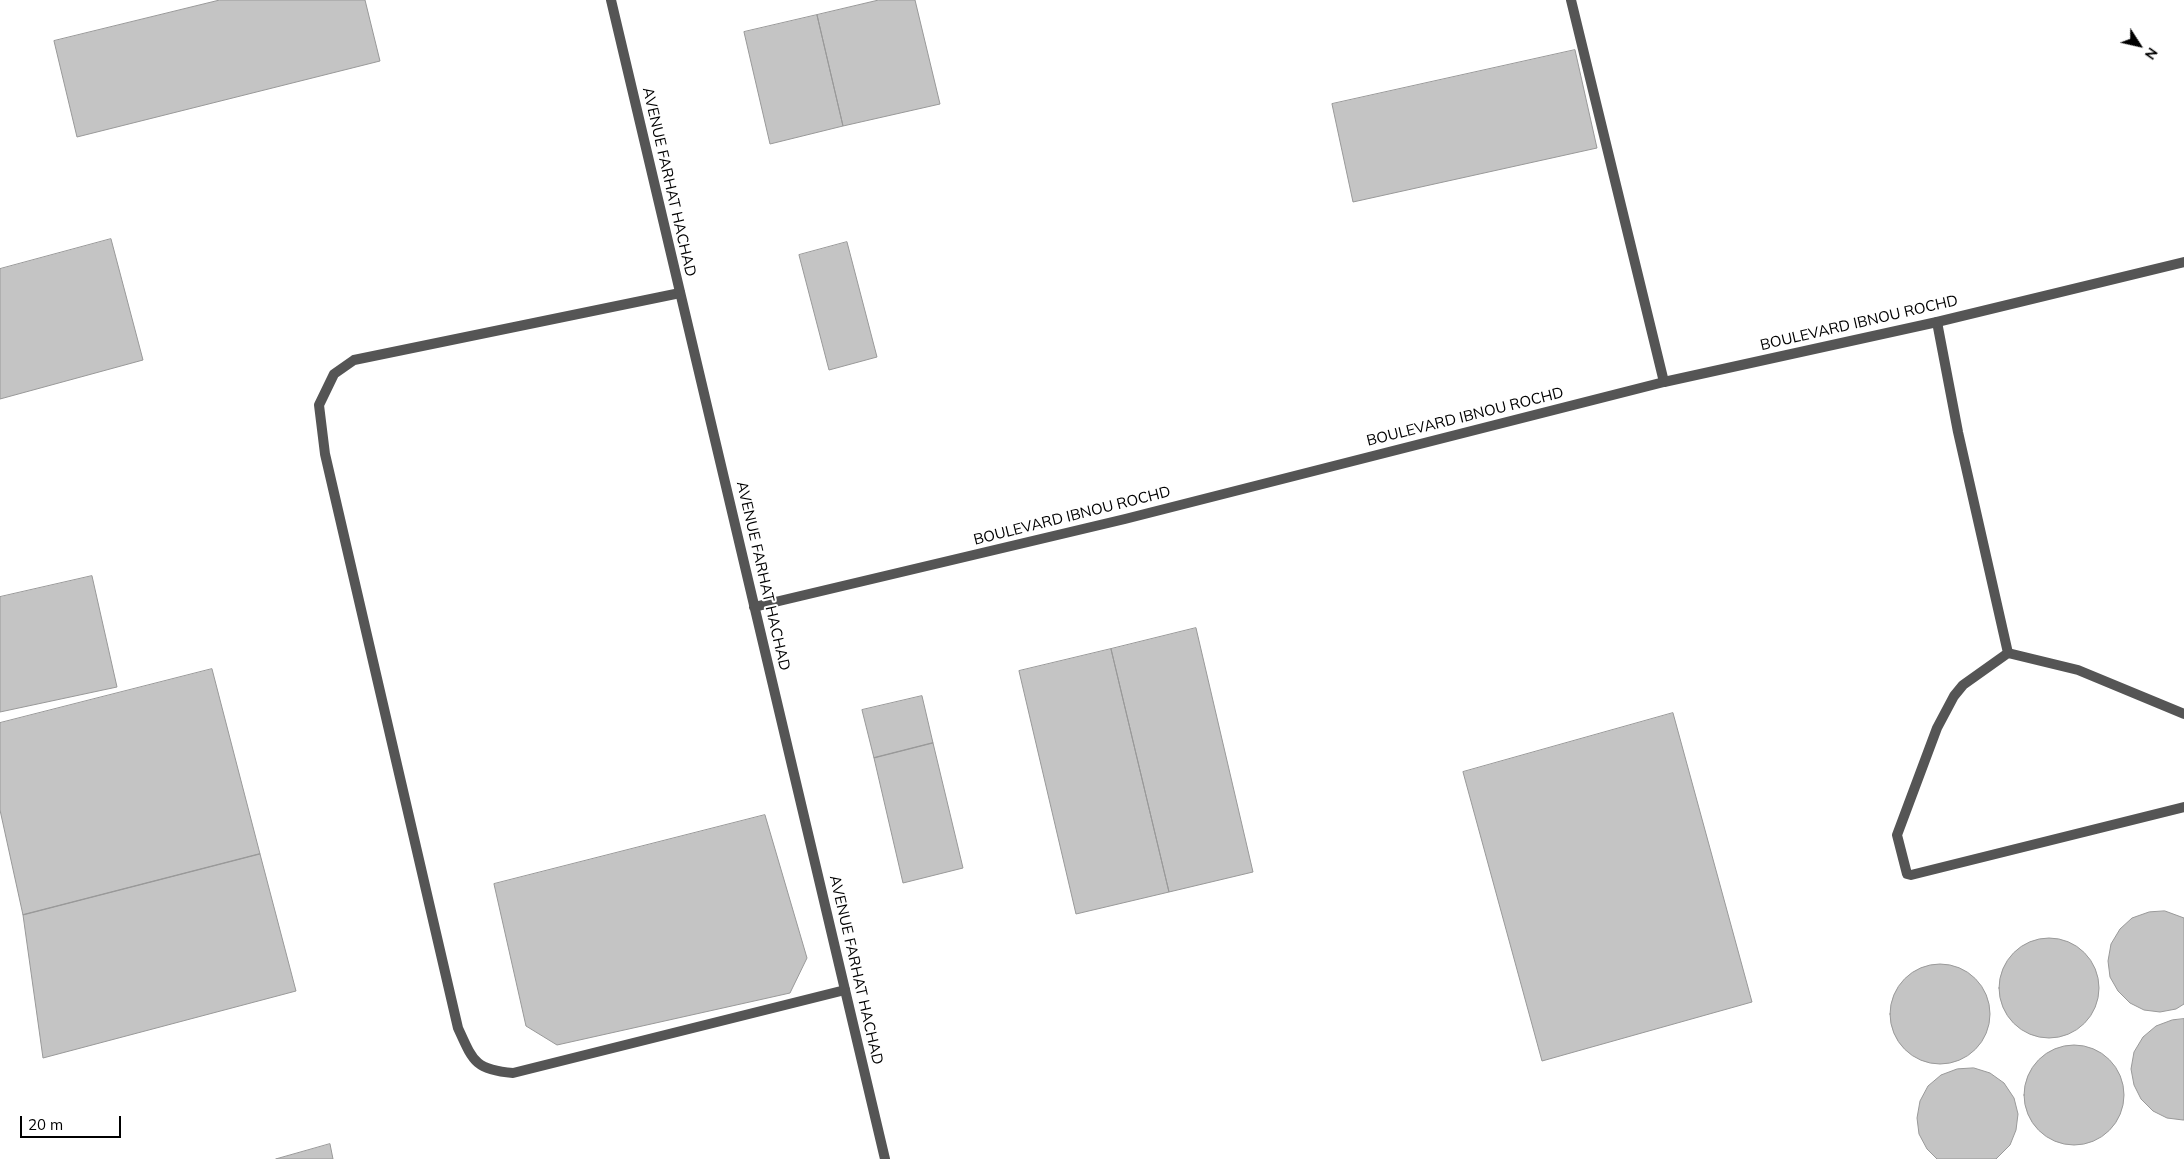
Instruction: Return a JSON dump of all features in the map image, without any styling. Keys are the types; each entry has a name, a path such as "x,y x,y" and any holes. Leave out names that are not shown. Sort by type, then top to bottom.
{"street":[{"name":"AVENUE FARHAT HACHAD","path":"612,0 885,1159"},
{"path":"1571,0 1664,382"},
{"name":"BOULEVARD IBNOU ROCHD","path":"754,607 1125,519 1664,382 1937,322 2184,262"},
{"path":"680,292 354,360 334,374 319,405 325,454 458,1028 472,1059 491,1071 513,1073 845,990"},
{"path":"1937,322 1958,432 2008,653"},
{"path":"2184,714 2078,670 2008,653 1963,685 1954,696 1937,728 1896,835 1908,875 2184,807"}],"building":[{"path":"220,0 365,0 380,61 77,137 54,41"},
{"path":"879,0 915,0 940,104 843,126 817,15"},
{"path":"817,15 843,126 770,144 744,32"},
{"path":"1575,50 1597,148 1353,202 1332,104"},
{"path":"111,239 143,360 0,399 0,269"},
{"path":"847,242 877,357 829,370 799,255"},
{"path":"92,576 117,687 0,712 0,597"},
{"path":"1196,628 1253,872 1169,892 1111,649"},
{"path":"1111,649 1169,892 1076,914 1019,671"},
{"path":"212,669 260,854 23,915 0,810 0,723"},
{"path":"922,696 933,743 874,758 862,710"},
{"path":"1673,713 1752,1002 1542,1061 1463,772"},
{"path":"933,743 963,868 903,883 874,758"},
{"path":"765,815 807,958 790,993 557,1045 526,1026 494,884"},
{"path":"260,854 296,991 43,1058 23,915"},
{"path":"2165,911 2184,918 2184,1004 2176,1009 2160,1012 2144,1010 2130,1003 2118,991 2110,977 2108,961 2111,944 2120,929 2132,918 2149,912"},
{"path":"2049,938 2059,939 2077,946 2091,960 2098,978 2098,998 2091,1016 2077,1030 2059,1037 2049,1038 2039,1037 2021,1030 2007,1016 2000,998 1999,988 2000,978 2007,960 2021,946 2039,939"},
{"path":"1940,964 1950,965 1968,972 1982,986 1989,1004 1989,1024 1982,1042 1968,1056 1950,1063 1940,1064 1930,1063 1912,1056 1898,1042 1891,1024 1890,1014 1891,1004 1898,986 1912,972 1930,965"},
{"path":"2184,1019 2183,1120 2167,1118 2153,1111 2141,1099 2134,1085 2131,1069 2134,1052 2143,1037 2156,1026 2172,1020"},
{"path":"2074,1045 2084,1046 2102,1053 2116,1067 2123,1085 2123,1105 2116,1123 2102,1137 2084,1144 2074,1145 2064,1144 2046,1137 2032,1123 2025,1105 2024,1095 2025,1085 2032,1067 2046,1053 2064,1046"},
{"path":"1974,1068 1990,1073 2004,1083 2014,1098 2018,1114 2016,1130 2010,1145 1996,1159 1937,1159 1927,1149 1919,1134 1917,1118 1920,1101 1928,1086 1941,1075 1957,1069"},
{"path":"330,1144 333,1159 276,1159"}]}
